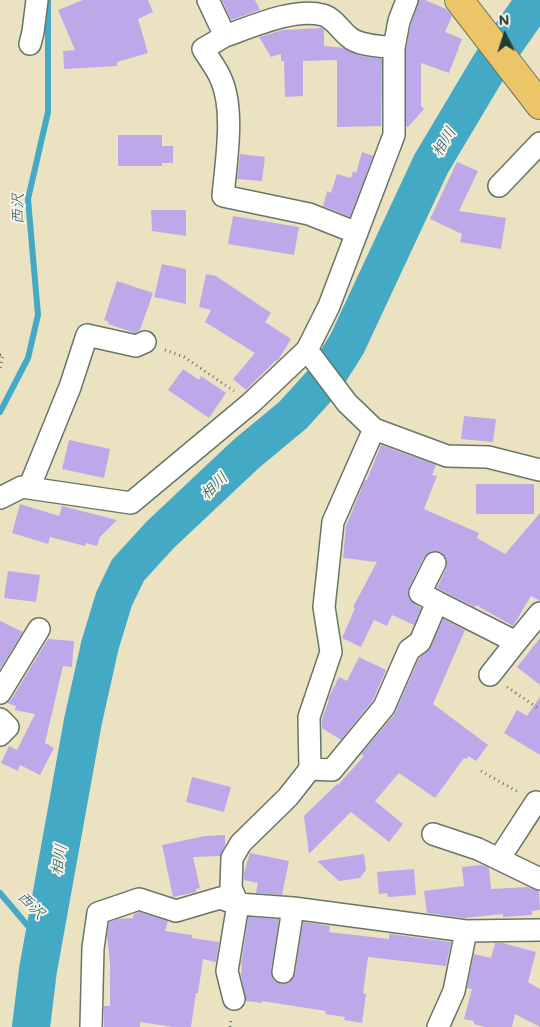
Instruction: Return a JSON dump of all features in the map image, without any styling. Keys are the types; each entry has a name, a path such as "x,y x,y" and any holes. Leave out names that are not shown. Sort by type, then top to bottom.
{"main road":[{"path":"459,0 540,105"}],"lane":[{"path":"30,44 37,0"},
{"path":"208,0 225,36"},
{"path":"2,497 22,487 131,503 310,354 394,135 394,48 399,21 407,0"},
{"path":"357,232 309,214 223,196 228,124 227,99 221,79 203,49 225,36 289,15 308,13 324,15 334,21 350,39 365,44 394,48"},
{"path":"499,186 540,143"},
{"path":"29,488 70,387 87,335 136,346 145,342"},
{"path":"310,354 347,403 374,429 447,456 488,457 540,470"},
{"path":"234,999 227,971 238,904 231,888 232,858 241,843 288,797 310,769 309,718 331,652 324,607 333,522 374,429"},
{"path":"435,563 420,593 516,642"},
{"path":"310,769 332,770 384,707 409,650 420,642 437,602"},
{"path":"490,675 540,614"},
{"path":"0,693 40,629"},
{"path":"0,719 8,727 0,735"},
{"path":"499,859 536,802"},
{"path":"433,834 478,849 540,879"},
{"path":"92,1027 93,948 98,913 139,899 176,911 220,898 238,904 294,908 466,931 540,930"},
{"path":"283,972 294,908"},
{"path":"438,1027 454,991 466,931"}],"path":[{"path":"145,342 184,357 251,403"},
{"path":"0,355 3,355 0,369"},
{"path":"490,675 538,708"},
{"path":"481,772 536,802"}],"building":[{"path":"83,0 148,0 153,12 138,19 148,53 117,62 117,66 64,69 63,51 75,50 58,10"},
{"path":"222,0 255,0 260,10 231,20"},
{"path":"419,0 425,0 446,9 452,16 445,32 462,39 449,73 421,63 421,106 424,109 408,127 406,126 406,49 411,24"},
{"path":"322,28 324,30 324,46 344,48 361,56 382,59 381,126 337,127 337,60 303,61 303,96 285,97 284,61 281,61 281,54 271,57 259,37 283,30"},
{"path":"118,135 162,135 162,146 173,146 173,163 162,163 162,166 118,166"},
{"path":"362,152 373,156 350,217 323,206 327,191 331,193 337,174 351,178 353,171 356,173"},
{"path":"240,154 265,157 262,181 237,179"},
{"path":"457,162 478,171 459,211 506,218 501,249 460,242 462,234 430,219"},
{"path":"151,210 186,210 186,236 152,231"},
{"path":"233,216 299,227 294,255 228,244"},
{"path":"162,264 186,269 186,304 154,297"},
{"path":"206,274 216,276 271,313 265,322 291,339 278,360 246,390 233,379 255,353 205,322 211,310 199,307"},
{"path":"117,281 153,293 140,330 135,333 108,324 109,322 104,320"},
{"path":"183,369 199,380 201,376 226,393 209,418 168,390"},
{"path":"464,416 496,419 493,442 461,439"},
{"path":"69,440 110,449 104,478 62,469"},
{"path":"381,445 436,465 432,475 437,476 424,509 479,533 477,538 505,554 540,513 540,601 531,596 513,626 476,605 475,607 437,588 446,569 447,562 446,557 441,552 434,551 429,552 424,557 409,588 409,599 421,608 414,625 392,615 387,626 374,620 361,647 342,638 355,608 353,607 377,562 343,558 346,526"},
{"path":"476,484 534,484 534,514 476,514"},
{"path":"20,504 59,516 62,506 117,520 100,537 97,546 86,543 85,546 50,537 48,544 12,533"},
{"path":"8,571 40,575 36,602 4,598"},
{"path":"443,619 465,630 433,704 488,745 476,761 469,756 466,759 464,758 435,798 399,773 375,801 403,824 389,842 351,812 309,854 304,816 338,785 364,756 361,754 394,715 419,658 431,647"},
{"path":"0,621 23,632 0,669"},
{"path":"540,638 540,685 517,667"},
{"path":"48,639 74,641 72,667 63,666 45,743 54,748 40,775 20,765 18,771 1,763 9,746 17,750 35,714 15,710 16,706 7,703 11,700"},
{"path":"359,657 386,670 373,700 341,740 322,728 322,719 328,699 339,677 347,681"},
{"path":"540,697 540,755 504,733 517,710 527,716"},
{"path":"192,777 231,787 224,812 186,802"},
{"path":"225,835 225,845 220,856 193,857 200,888 196,889 196,892 173,897 162,845 205,836"},
{"path":"250,853 289,861 282,895 256,893 258,883 244,880 244,873"},
{"path":"364,854 366,870 360,878 339,881 317,861"},
{"path":"482,865 489,868 491,889 528,887 539,891 540,910 532,911 532,915 503,917 503,914 464,918 427,913 424,891 464,886 462,867"},
{"path":"414,869 416,895 388,897 387,893 379,894 377,872"},
{"path":"139,912 168,921 165,931 219,942 216,962 203,959 191,1027 173,1027 140,1022 140,1027 104,1027 104,1006 110,1006 110,963 107,935 109,922 133,918 134,914"},
{"path":"248,917 279,919 271,971 275,981 282,984 292,980 295,974 303,922 330,926 329,932 389,939 389,934 451,942 446,966 368,957 363,993 366,994 362,1023 344,1020 345,1017 325,1014 326,1011 262,1001 262,1003 246,1001 241,966"},
{"path":"495,943 503,943 536,952 528,982 540,989 540,1027 515,1014 512,1027 485,1027 474,1024 474,1021 464,1019 472,989 467,988 474,954 491,958"}],"waterway":[{"name":"西沢","path":"0,412 28,358 38,315 28,199 48,112 48,0"},
{"name":"相川","path":"31,1027 38,970 83,721 100,645 114,599 128,570 160,535 246,454 293,415 323,382 347,344 431,164 490,65 535,0"},
{"name":"西沢","path":"0,893 28,926 44,935"}]}
